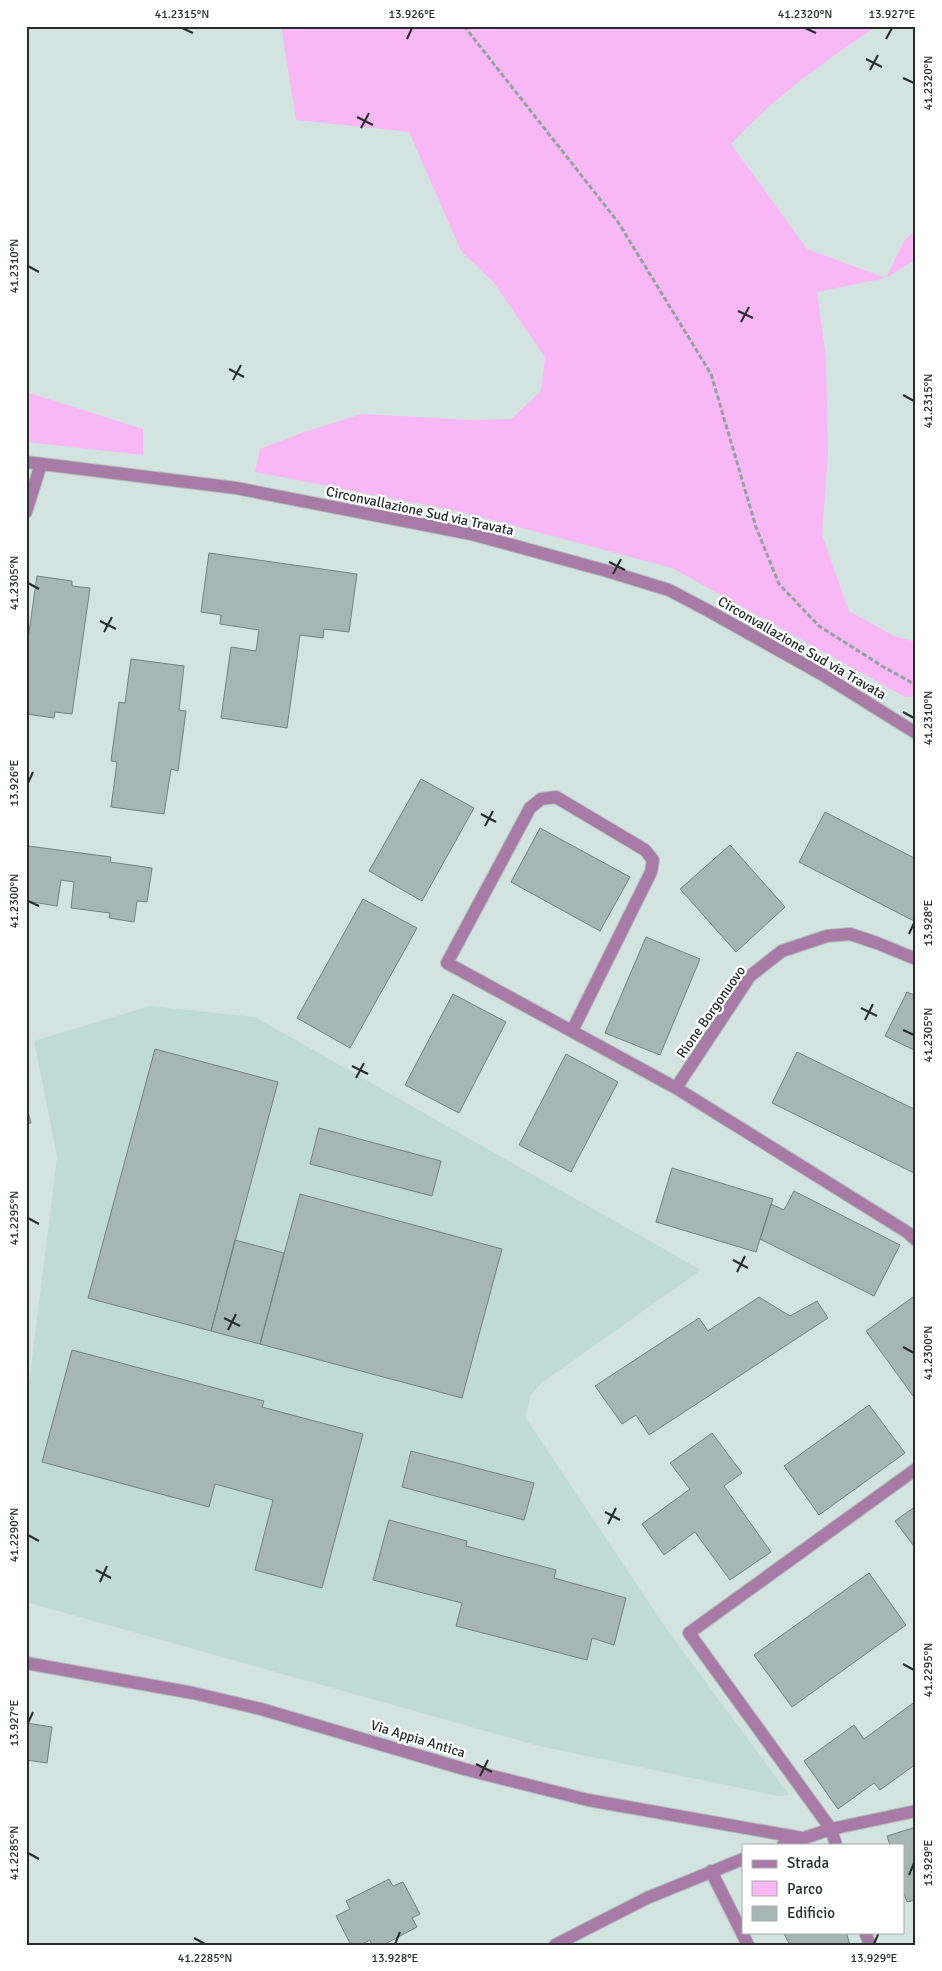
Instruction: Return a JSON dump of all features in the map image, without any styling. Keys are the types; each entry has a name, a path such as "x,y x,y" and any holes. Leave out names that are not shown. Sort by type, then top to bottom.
{"street":[{"name":"Circonvallazione Sud via Travata","path":"26,462 236,488 471,534 607,571 669,590 823,675 916,733"},
{"path":"26,512 41,464"},
{"path":"572,1031 651,872 653,860 646,850 556,797 541,799 530,808 447,963 676,1088 907,1232 916,1240"},
{"name":"Rione Borgonuovo","path":"676,1088 750,976 782,952 828,936 850,934 916,959"},
{"path":"836,1844 831,1830 689,1633 916,1469"},
{"name":"Via Appia Antica","path":"26,1663 184,1691 261,1709 464,1769 588,1800 802,1838"},
{"path":"786,1844 831,1830 916,1812"},
{"path":"555,1945 647,1898 742,1859"},
{"path":"712,1871 742,1933"}],"path":[{"path":"464,26 618,222 710,374 756,527 779,584 819,626 916,685"}],"shaded area":[{"path":"150,1006 255,1017 701,1270 543,1382 531,1395 525,1417 663,1624 789,1795 778,1796 539,1746 26,1602 26,1407 57,1157 34,1041"}],"green space":[{"path":"281,26 877,26 819,66 782,95 731,144 807,249 886,278 817,292 826,357 828,452 822,535 849,611 894,636 916,642 916,697 905,697 672,568 462,512 255,472 260,449 304,432 362,414 472,420 511,419 541,391 545,357 494,283 461,251 409,132 296,120"},
{"path":"916,230 916,259 886,278 904,241"},
{"path":"26,392 143,429 143,455 26,442"}],"building":[{"path":"209,553 357,574 349,632 324,629 323,638 300,635 287,728 221,718 231,647 256,651 259,630 220,624 221,615 201,612"},
{"path":"37,576 72,581 72,586 90,588 72,714 55,712 54,718 26,714 26,653"},
{"path":"131,659 184,666 179,710 186,711 178,771 171,769 164,814 111,807 117,762 111,761 119,702 125,703"},
{"path":"421,779 474,808 422,901 369,871"},
{"path":"825,812 916,859 916,922 799,862"},
{"path":"540,828 630,877 600,931 511,882"},
{"path":"730,845 785,907 736,952 680,889"},
{"path":"28,846 111,857 110,862 152,868 147,902 137,901 134,922 109,918 110,913 71,908 74,882 61,880 57,906 26,901"},
{"path":"363,899 417,928 350,1048 297,1018"},
{"path":"646,937 700,959 660,1055 605,1033"},
{"path":"907,992 916,996 916,1051 885,1036"},
{"path":"453,994 506,1022 459,1113 405,1085"},
{"path":"155,1049 278,1082 211,1331 88,1298"},
{"path":"797,1052 916,1110 916,1174 772,1103"},
{"path":"566,1054 618,1082 571,1172 519,1145"},
{"path":"26,1104 31,1123 26,1124"},
{"path":"319,1128 441,1161 432,1196 310,1164"},
{"path":"672,1168 773,1199 756,1252 656,1222"},
{"path":"794,1191 900,1245 874,1296 760,1239 771,1204 784,1210"},
{"path":"300,1194 502,1249 462,1398 260,1344"},
{"path":"235,1240 284,1253 260,1344 211,1331"},
{"path":"759,1297 790,1316 817,1301 828,1318 649,1435 636,1415 622,1424 595,1386 699,1318 708,1331"},
{"path":"913,1297 916,1301 916,1400 866,1331"},
{"path":"72,1350 264,1401 262,1407 363,1434 322,1588 255,1570 273,1500 215,1484 209,1507 42,1462"},
{"path":"869,1405 905,1453 819,1515 784,1466"},
{"path":"712,1433 742,1473 724,1486 771,1552 730,1580 695,1532 664,1555 642,1524 690,1489 670,1463"},
{"path":"411,1451 534,1483 524,1520 402,1487"},
{"path":"916,1506 916,1549 895,1521"},
{"path":"389,1520 467,1541 466,1546 556,1570 554,1578 626,1598 614,1645 592,1638 587,1660 456,1626 462,1603 373,1580"},
{"path":"869,1573 906,1625 792,1707 754,1655"},
{"path":"916,1701 916,1764 880,1790 874,1783 838,1809 804,1761 854,1725 864,1739"},
{"path":"26,1723 52,1727 47,1763 26,1760"},
{"path":"916,1827 916,1900 907,1902 904,1893 904,1844 890,1844 887,1836"},
{"path":"389,1879 393,1886 403,1882 420,1914 412,1918 417,1927 383,1945 372,1945 370,1940 360,1945 351,1945 336,1916 350,1909 346,1901"},
{"path":"784,1934 847,1934 850,1945 790,1945"}]}
